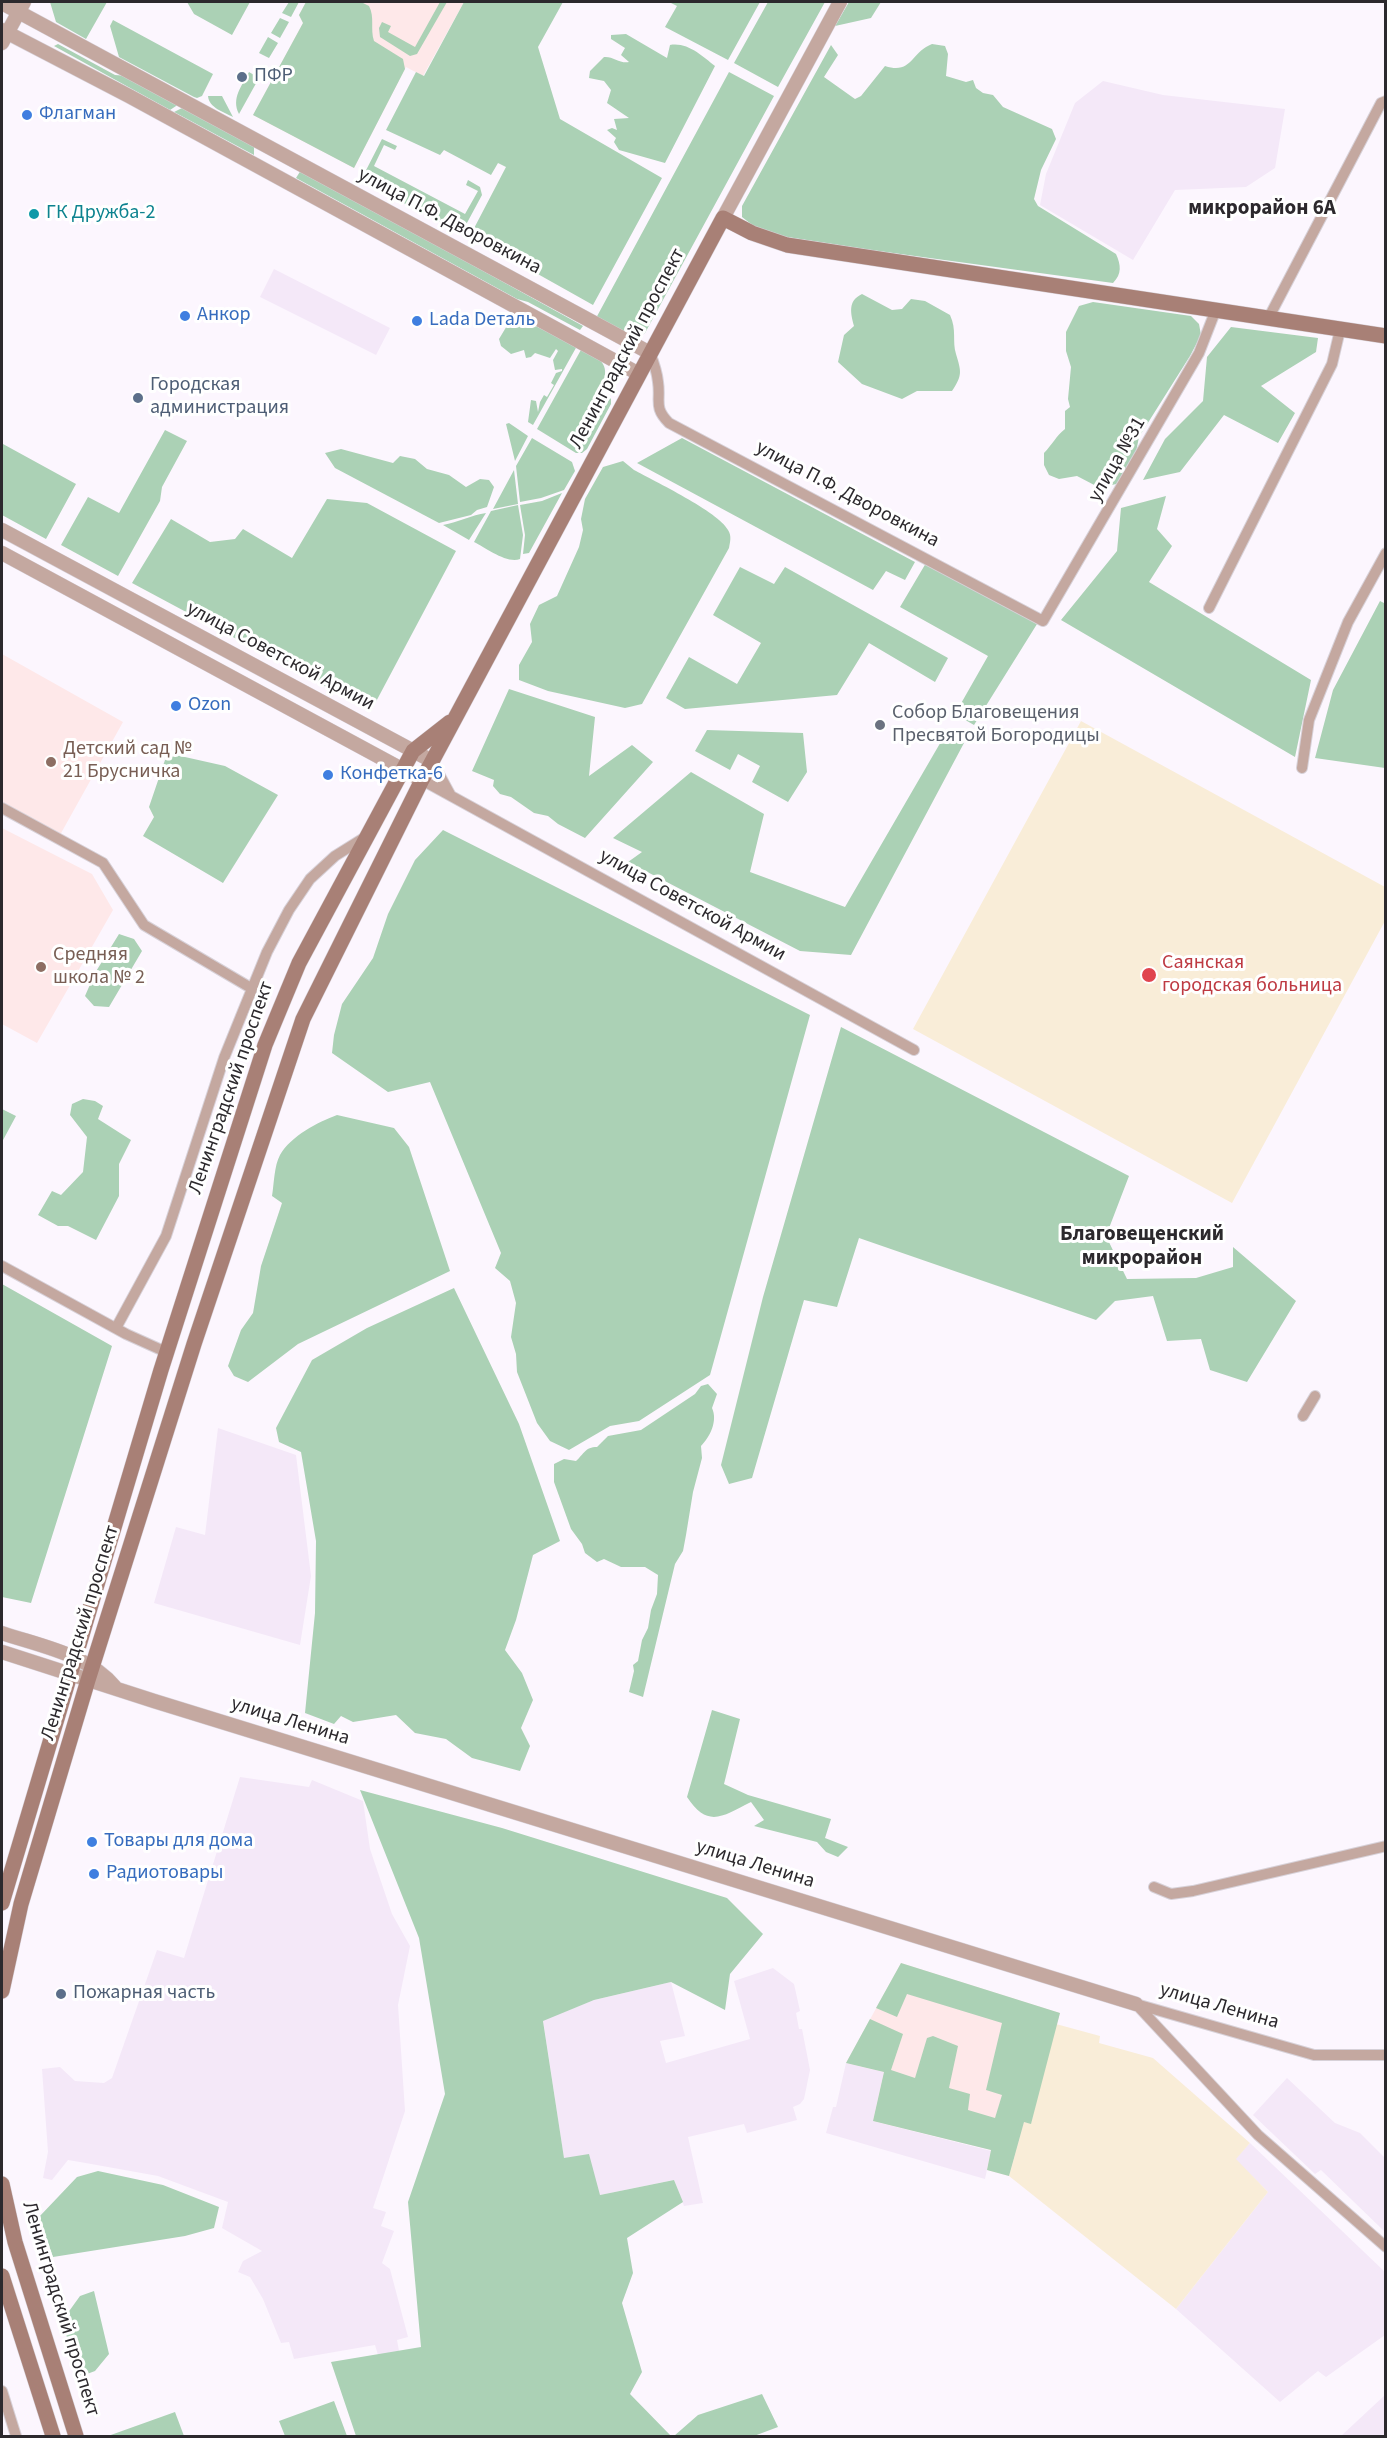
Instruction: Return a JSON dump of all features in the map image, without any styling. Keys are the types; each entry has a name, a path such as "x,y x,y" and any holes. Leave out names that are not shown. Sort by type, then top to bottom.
{"main road":[{"path":"723,218 752,233 787,244 1215,312 1386,336"},
{"name":"Ленинградский проспект","path":"2,1991 21,1904 90,1673 183,1376 303,1019 422,780 723,218"},
{"name":"Ленинградский проспект","path":"21,1904 2,1901 166,1352 265,1045 299,963 413,751 455,718"},
{"path":"161,1370 183,1376"},
{"name":"Ленинградский проспект","path":"2,2190 15,2242 76,2436"},
{"path":"2,2276 53,2436"}],"street":[{"name":"Ленинградский проспект","path":"723,218 840,2"},
{"name":"улица П.Ф. Дворовкина","path":"2,3 21,7 296,161 650,353 656,367 659,385 657,404 660,415 669,423 1043,621"},
{"path":"3,35 21,7"},
{"name":"улица П.Ф. Дворовкина","path":"3,35 49,53 659,385"},
{"path":"1268,320 1381,103 1386,101"},
{"path":"285,180 296,161"},
{"name":"улица №31","path":"1043,621 1199,353 1215,312"},
{"path":"1209,608 1332,364 1340,330"},
{"name":"улица Советской Армии","path":"2,530 432,761"},
{"path":"1302,768 1310,720 1348,622 1386,553"},
{"name":"улица Советской Армии","path":"2,554 422,780 914,1050"},
{"path":"126,622 137,603"},
{"path":"432,761 451,796"},
{"path":"2,808 103,863 144,925 251,987"},
{"path":"116,1328 166,1236 224,1058 251,987 289,910 310,879 335,856 367,836"},
{"path":"2,1266 116,1328 166,1352"},
{"path":"1304,1416 1315,1396"},
{"name":"улица Ленина","path":"2,1634 75,1658 90,1673 116,1689 1136,2004 1314,2055 1386,2055"},
{"name":"улица Ленина","path":"2,1652 69,1674 90,1673"},
{"path":"1154,1887 1171,1894 1193,1891 1386,1846"},
{"path":"1136,2004 1258,2135 1386,2247"},
{"path":"2,2391 16,2436"}],"shaded area":[{"path":"306,2 464,2 423,76 406,67 354,168 253,115 303,23 299,15"},
{"path":"1103,81 1163,95 1285,109 1275,168 1246,187 1175,190 1133,260 1040,205 1046,174 1075,103"},
{"path":"274,269 390,328 376,355 260,297"},
{"name":"Детский сад № 21 Брусничка","path":"2,654 123,722 60,835 2,802"},
{"name":"Саянская городская больница","path":"1081,721 1385,887 1385,921 1232,1203 913,1029"},
{"name":"Средняя школа № 2","path":"2,828 92,874 113,910 37,1043 2,1024"},
{"path":"218,1428 296,1455 311,1576 300,1645 154,1603 176,1527 205,1535"},
{"path":"240,1777 309,1787 312,1780 363,1801 370,1849 392,1914 410,1946 398,2005 405,2111 373,2208 386,2212 381,2226 394,2231 382,2263 390,2269 408,2337 397,2340 399,2351 378,2355 375,2345 294,2359 289,2342 281,2343 263,2299 250,2277 238,2272 243,2261 262,2251 222,2228 228,2202 158,2176 68,2160 52,2180 43,2178 48,2152 42,2069 60,2067 75,2081 104,2083 112,2078 157,1950 184,1958"},
{"path":"901,1963 1060,2013 1031,2124 1025,2122 1009,2176 987,2170 991,2150 873,2121 884,2072 846,2063"},
{"path":"773,1968 794,1984 800,2011 796,2013 799,2029 802,2029 810,2070 804,2099 793,2107 797,2120 747,2133 744,2124 688,2137 703,2203 684,2206 674,2180 600,2195 564,2159 543,2020 594,2000 671,1982 685,2036 660,2041 666,2063 750,2039 734,1981"},
{"path":"1056,2024 1100,2036 1099,2043 1153,2058 1250,2143 1236,2159 1268,2192 1176,2309 1009,2176 1024,2122 1031,2123"},
{"path":"846,2063 884,2072 873,2121 991,2151 985,2179 826,2133 833,2107 836,2107"},
{"path":"1287,2078 1335,2123 1360,2133 1385,2158 1385,2232 1321,2170 1315,2174 1253,2115"},
{"path":"1250,2143 1385,2272 1385,2335 1326,2377 1318,2371 1280,2402 1176,2309 1268,2192 1235,2159"},
{"path":"1385,2395 1385,2436 1341,2436"}],"green space":[{"path":"50,2 107,2 86,39 56,22"},
{"path":"187,2 250,2 232,35 194,14"},
{"path":"289,2 299,2 291,17 282,13"},
{"path":"306,2 361,2 369,6 372,14 374,41 403,59 405,69 354,168 253,115 303,23 299,15"},
{"path":"440,2 447,2 417,54 410,56 380,37 379,28 382,22 391,26 388,32 415,47"},
{"path":"464,2 563,2 538,47 560,119 662,178 593,305 470,236 506,167 498,163 491,175 444,150 440,155 386,130 416,72 424,76"},
{"path":"669,2 760,2 728,60 665,27 677,6"},
{"path":"768,2 825,2 778,87 734,63"},
{"path":"849,2 881,2 871,18 835,26"},
{"path":"280,18 289,22 280,38 271,33"},
{"path":"113,20 213,74 202,96 194,97 119,57 110,26"},
{"path":"626,34 667,58 670,45 683,46 715,66 665,163 619,150 614,142 616,138 607,130 612,128 617,130 614,119 629,118 607,103 611,90 604,81 589,78 590,71 604,57 629,62 621,55 625,48 611,39 611,35"},
{"path":"268,37 278,43 269,58 259,53"},
{"path":"58,44 115,75 128,76 179,104 170,110 54,46"},
{"path":"932,44 945,46 948,54 946,76 966,82 973,80 976,88 983,93 993,95 1003,107 1052,129 1056,139 1041,170 1034,199 1038,206 1116,254 1120,269 1113,283 774,235 756,228 742,217 742,206 831,45 838,55 824,77 855,99 861,96 885,66 894,68 906,65"},
{"path":"249,72 259,78 239,114 237,97"},
{"path":"729,72 774,96 645,333 635,340 595,320"},
{"path":"208,96 222,96 233,117 214,107"},
{"path":"184,107 254,145 254,155 174,112"},
{"path":"382,139 397,146 395,150 384,145 374,166 465,214 478,191 466,185 468,180 480,187 482,195 461,234 361,180"},
{"path":"301,170 583,326 580,330 528,302 517,299 296,178"},
{"path":"862,294 892,310 902,309 911,299 925,301 950,315 960,373 952,391 917,391 902,399 862,384 838,362 844,335 854,326 852,304"},
{"path":"1093,302 1191,316 1199,324 1201,335 1139,437 1135,457 1120,483 1100,488 1077,476 1059,479 1049,475 1044,465 1044,453 1065,429 1065,411 1070,407 1068,399 1071,367 1066,351 1066,332 1079,306"},
{"path":"519,318 577,346 533,425 528,422 531,400 536,401 538,412 544,395 547,397 554,385 551,383 556,373 562,369 555,370 553,360 558,351 556,349 550,358 535,353 526,358 524,350 511,354 501,346 499,339 508,324"},
{"path":"1231,327 1318,338 1316,352 1261,386 1295,413 1278,443 1224,415 1180,472 1143,480 1165,439 1203,401 1207,357"},
{"path":"582,348 603,364 605,374 600,389 611,399 611,404 587,449 582,453 576,453 537,429"},
{"path":"509,423 528,436 515,461 506,424"},
{"path":"165,430 187,441 162,487 160,501 118,576 61,545 88,497 119,513"},
{"path":"532,438 572,462 575,471 564,490 520,502 516,466"},
{"path":"682,438 915,562 905,580 886,571 873,590 637,463"},
{"path":"3,444 76,484 46,539 2,515"},
{"path":"341,449 393,463 400,456 415,459 427,469 449,475 466,487 480,479 489,480 494,487 487,507 471,515 439,523 335,468 325,453"},
{"path":"623,461 634,470 685,497 712,515 730,534 729,548 642,704 625,708 548,691 519,680 519,665 532,642 530,624 539,605 557,596 579,547 583,530 581,519 585,499 603,467"},
{"path":"514,470 518,504 493,509"},
{"path":"562,493 529,553 523,554 525,535 520,505 542,501"},
{"path":"1166,496 1157,529 1172,546 1149,582 1311,680 1295,757 1061,620 1117,551 1121,508"},
{"path":"327,499 367,503 456,551 371,711 132,583 171,519 210,542 235,539 243,529 292,558"},
{"path":"518,505 523,535 520,559 503,557 474,542 491,511"},
{"path":"486,513 469,540 443,525 475,515"},
{"path":"926,563 1037,624 974,725 955,714 988,656 900,607"},
{"path":"740,567 774,584 785,567 948,658 935,682 869,643 837,695 685,709 666,698 689,657 737,684 761,643 713,615"},
{"path":"1380,601 1386,604 1385,768 1315,758 1333,690"},
{"path":"509,689 595,717 589,776 632,745 653,762 585,838 548,816 534,813 511,797 500,794 493,786 494,780 472,771"},
{"path":"707,730 803,733 807,772 788,802 752,782 760,766 738,754 730,770 695,751"},
{"path":"946,733 964,743 851,955 800,951 628,862 642,852 613,838 691,772 764,814 750,872 845,907"},
{"path":"176,755 225,766 278,795 223,883 143,836 154,817 149,807 165,760"},
{"path":"443,830 810,1015 710,1375 639,1421 610,1426 569,1450 550,1441 537,1423 517,1372 516,1354 511,1337 516,1303 510,1281 495,1268 501,1253 430,1082 388,1092 332,1053 342,1004 373,958 388,914 415,860"},
{"path":"119,934 134,939 142,951 109,1007 94,1006 85,996 95,973"},
{"path":"841,1027 1129,1176 1106,1236 1127,1279 1196,1278 1233,1267 1233,1247 1296,1301 1247,1382 1210,1370 1201,1339 1167,1341 1153,1296 1115,1301 1096,1320 859,1238 837,1307 804,1300 752,1478 729,1484 721,1465 763,1297"},
{"path":"83,1099 95,1101 103,1106 98,1119 131,1140 119,1164 119,1196 96,1240 68,1226 58,1226 38,1215 52,1191 61,1195 83,1172 87,1137 70,1115 72,1104"},
{"path":"2,1109 16,1116 2,1142"},
{"path":"337,1115 394,1128 409,1147 450,1271 298,1344 248,1382 234,1376 228,1366 241,1330 253,1313 261,1266 282,1203 272,1196 278,1159 285,1148 298,1136"},
{"path":"2,1284 112,1346 31,1603 2,1597"},
{"path":"454,1288 519,1424 560,1541 533,1555 516,1620 505,1650 522,1673 533,1700 521,1728 530,1746 520,1771 472,1758 446,1739 415,1733 396,1715 353,1722 341,1716 334,1724 305,1713 315,1613 316,1541 301,1452 279,1442 276,1428 312,1360 367,1328"},
{"path":"708,1384 717,1394 712,1408 714,1423 701,1446 702,1458 693,1492 683,1551 675,1564 643,1697 629,1692 634,1671 633,1665 638,1661 642,1640 648,1628 657,1594 658,1575 645,1567 621,1567 604,1559 597,1562 585,1553 582,1544 571,1529 554,1482 554,1464 564,1459 576,1461 587,1450 597,1447 608,1436 641,1430 695,1394 701,1386"},
{"path":"712,1710 740,1719 724,1784 748,1795 831,1819 825,1838 848,1847 838,1857 826,1852 817,1842 754,1826 764,1820 751,1802 716,1817 702,1813 695,1807 687,1797"},
{"path":"360,1790 502,1828 727,1898 763,1934 730,1974 725,2010 671,1982 594,2000 543,2021 564,2158 589,2154 600,2195 674,2180 683,2202 627,2238 633,2273 622,2303 642,2372 630,2394 671,2436 356,2436 331,2362 421,2347 408,2202 445,2094 419,1938"},
{"path":"901,1963 1060,2013 1031,2124 1024,2122 1009,2176 987,2170 991,2150 873,2121 884,2072 846,2063 870,2019 903,2034 891,2070 915,2078 927,2038 933,2036 958,2046 949,2088 970,2094 968,2110 995,2118 1002,2095 986,2090 1002,2023 907,1994 897,2017 876,2008"},
{"path":"98,2171 163,2185 219,2207 214,2228 185,2236 53,2257 39,2217 77,2177"},
{"path":"94,2291 109,2354 95,2371 79,2377 62,2321 80,2296"},
{"path":"762,2394 778,2427 754,2436 674,2436 698,2415"},
{"path":"334,2401 347,2436 285,2436 279,2421"},
{"path":"175,2412 184,2436 108,2436"}],"place":[{"name":"ПФР","path":"242,77"},
{"name":"Флагман","path":"27,115"},
{"name":"ГК Дружба-2","path":"34,214"},
{"name":"Анкор","path":"185,316"},
{"name":"Lada Dеталь","path":"417,321"},
{"name":"Городская администрация","path":"138,398"},
{"name":"Ozon","path":"176,706"},
{"name":"Собор Благовещения Пресвятой Богородицы","path":"880,725"},
{"name":"Детский сад № 21 Брусничка","path":"51,762"},
{"name":"Конфетка-6","path":"328,775"},
{"name":"Средняя школа № 2","path":"41,967"},
{"name":"Саянская городская больница","path":"1149,975"},
{"name":"Товары для дома","path":"92,1842"},
{"name":"Радиотовары","path":"94,1874"},
{"name":"Пожарная часть","path":"61,1994"}],"district":[{"name":"микрорайон 6А","path":"1262,209"},
{"name":"Благовещенский микрорайон","path":"1142,1247"}]}
